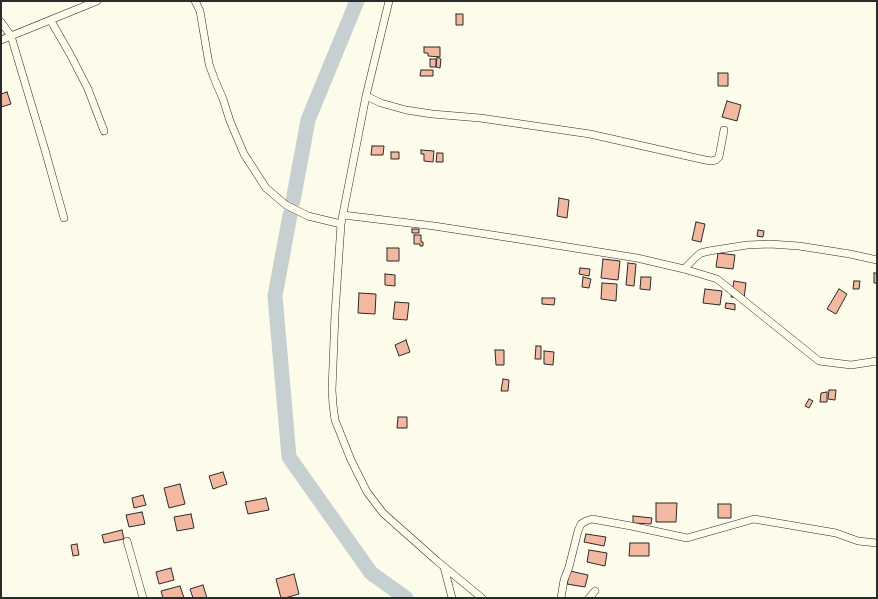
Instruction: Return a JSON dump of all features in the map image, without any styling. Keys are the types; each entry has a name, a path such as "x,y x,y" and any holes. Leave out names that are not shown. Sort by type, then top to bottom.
{"street":[{"path":"1,40 51,21 97,1"},
{"path":"195,1 200,11 204,28 209,64 230,121 244,154 266,188 286,205 308,216 341,224"},
{"path":"389,1 366,96 342,215 335,314 332,390 335,420 351,460 367,492 383,513 444,567 482,598"},
{"path":"51,21 88,89 104,131"},
{"path":"2,26 11,36 64,218"},
{"path":"366,96 381,103 406,110 487,119 590,134 711,161 716,160 719,157 724,130"},
{"path":"342,215 434,226 518,239 637,258 684,269 717,280 819,361 851,365 877,361"},
{"path":"684,269 702,253 747,245 770,244 799,246 877,260"},
{"path":"562,598 564,580 569,567 578,531 581,524 592,519 687,538 754,519 836,533 858,541 877,543"},
{"path":"128,541 143,598"},
{"path":"444,567 452,598"},
{"path":"589,598 595,591"}],"building":[{"path":"456,14 463,14 463,25 456,25"},
{"path":"424,47 440,47 440,57 428,56 428,53 424,53"},
{"path":"437,57 441,59 440,68 436,67"},
{"path":"430,59 436,59 436,67 430,67"},
{"path":"421,70 433,70 433,76 420,76"},
{"path":"718,73 728,73 728,86 718,86"},
{"path":"7,92 11,104 1,107 1,94"},
{"path":"727,101 741,105 737,121 722,117"},
{"path":"372,146 384,146 383,155 371,155"},
{"path":"421,150 434,151 433,162 424,161 424,154 421,154"},
{"path":"391,152 399,152 399,159 391,159"},
{"path":"437,153 443,153 443,162 436,162"},
{"path":"559,198 569,200 567,218 557,216"},
{"path":"696,222 705,224 701,242 692,240"},
{"path":"412,229 419,229 419,233 412,233"},
{"path":"758,230 764,231 763,237 757,236"},
{"path":"414,235 421,235 421,242 423,242 423,246 420,246 420,244 414,244"},
{"path":"387,248 399,248 399,261 387,261"},
{"path":"718,253 735,255 733,269 716,267"},
{"path":"603,259 620,261 618,280 601,278"},
{"path":"628,263 636,264 634,286 626,285"},
{"path":"580,268 590,269 589,276 579,274"},
{"path":"874,273 877,273 877,283 874,283"},
{"path":"385,274 395,275 395,286 385,285"},
{"path":"583,277 591,279 589,288 582,287"},
{"path":"641,277 651,277 650,290 640,289"},
{"path":"734,281 746,283 744,298 731,297"},
{"path":"854,281 860,281 859,289 853,289"},
{"path":"602,283 617,284 616,301 601,299"},
{"path":"705,289 722,291 720,305 703,303"},
{"path":"839,289 847,294 836,314 827,309"},
{"path":"359,293 376,294 375,314 358,313"},
{"path":"542,298 555,298 554,305 542,304"},
{"path":"395,302 409,303 407,320 393,319"},
{"path":"726,303 735,304 735,310 725,308"},
{"path":"406,340 410,352 399,356 395,345"},
{"path":"536,346 541,346 541,359 535,359"},
{"path":"495,350 504,350 504,365 496,365"},
{"path":"544,351 554,352 553,365 544,364"},
{"path":"503,379 509,380 508,391 501,391"},
{"path":"829,390 836,390 835,400 828,399"},
{"path":"827,392 827,402 820,402 821,393"},
{"path":"809,399 813,401 809,408 805,406"},
{"path":"398,417 407,417 407,428 397,428"},
{"path":"223,472 227,484 213,489 209,476"},
{"path":"180,484 185,504 169,508 164,488"},
{"path":"143,495 146,505 134,508 132,498"},
{"path":"266,498 269,510 248,514 245,502"},
{"path":"656,503 677,503 676,522 656,522"},
{"path":"718,504 731,504 731,518 718,518"},
{"path":"142,512 145,524 129,527 126,515"},
{"path":"191,514 194,528 177,531 174,517"},
{"path":"633,516 652,518 651,524 633,523"},
{"path":"122,530 124,539 104,543 102,535"},
{"path":"586,534 606,537 604,546 584,542"},
{"path":"630,543 649,543 649,556 629,556"},
{"path":"77,544 79,555 73,556 71,545"},
{"path":"589,550 607,553 605,566 587,562"},
{"path":"171,568 174,580 159,584 156,572"},
{"path":"570,571 588,575 585,587 567,584"},
{"path":"294,574 299,594 281,598 276,579"},
{"path":"203,585 207,598 193,598 190,589"},
{"path":"180,586 184,598 163,598 161,591"}],"waterway":[{"path":"293,201 308,120 357,1"},
{"path":"290,215 275,296 289,457 371,573 406,598"}]}
